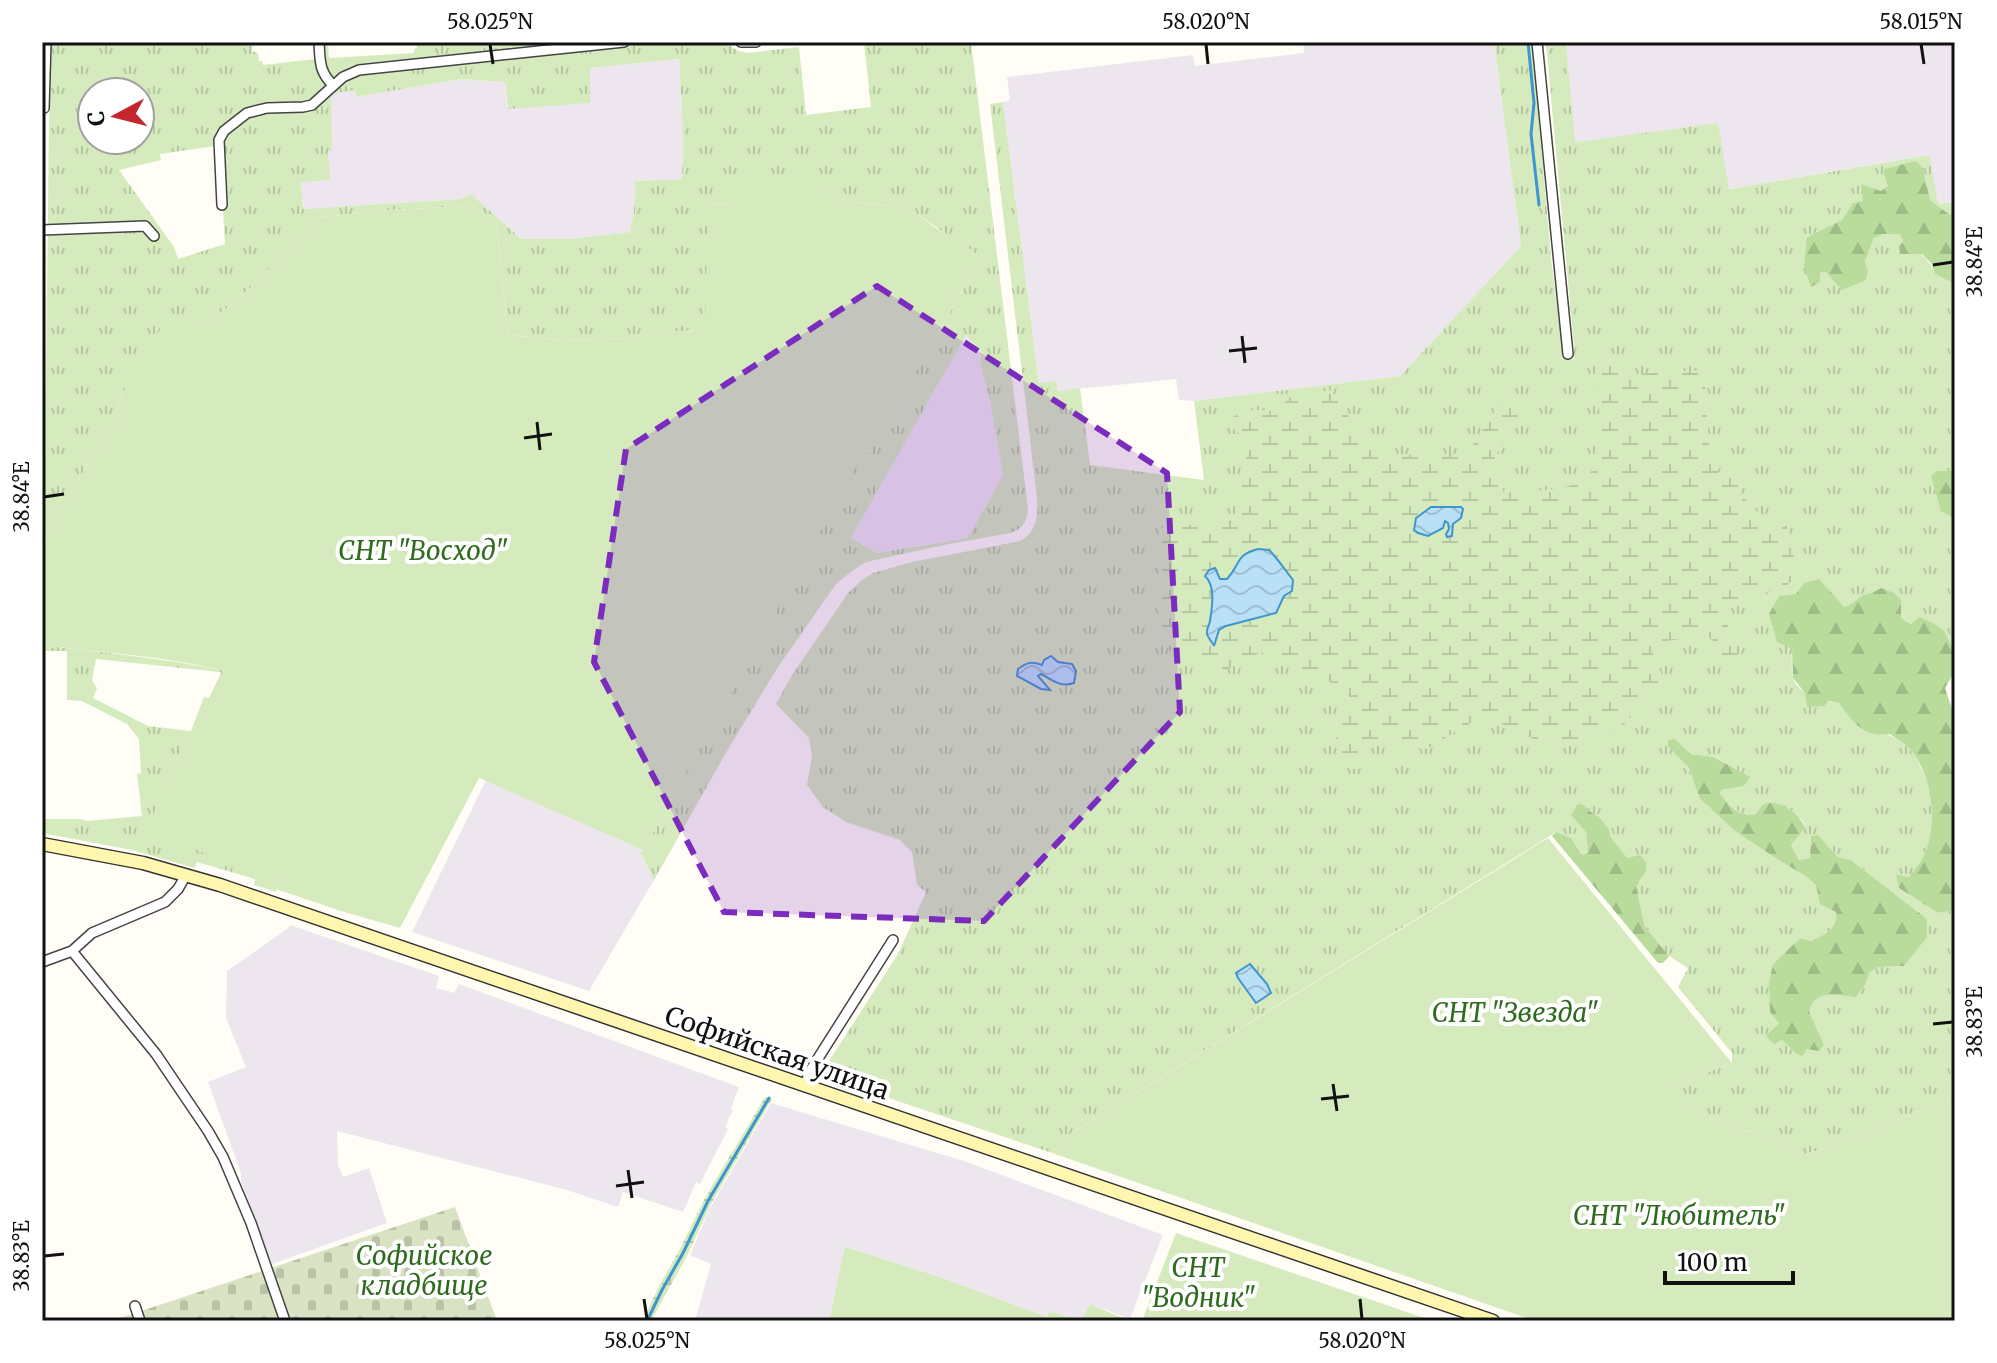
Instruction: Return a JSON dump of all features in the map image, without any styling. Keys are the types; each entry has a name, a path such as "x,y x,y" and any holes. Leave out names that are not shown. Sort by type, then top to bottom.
{"main road":[{"name":"Софийская улица","path":"42,844 186,875 286,907 1493,1321"}],"street":[{"path":"43,108 46,42"},
{"path":"319,42 322,70 333,85"},
{"path":"222,205 219,140 241,116 257,110 312,105 348,73 367,69 624,42"},
{"path":"741,42 756,42"},
{"path":"1537,42 1568,354"},
{"path":"42,230 145,226 154,236"},
{"path":"42,962 72,951 92,933 165,902 186,875"},
{"path":"805,1086 810,1071 893,940"},
{"path":"72,951 156,1054 223,1157 251,1223 285,1321"},
{"path":"135,1306 140,1321"}],"highlighted area":[{"path":"877,286 1167,473 1180,712 984,921 724,912 594,662 626,449"}],"shaded area":[{"path":"1303,42 1494,42 1521,246 1400,376 1194,401 1179,400 1176,379 1057,391 1039,383 1003,102 1010,100 1007,77 1193,55 1195,66 1304,53"},
{"path":"1566,42 1955,42 1955,202 1938,204 1928,155 1728,189 1717,124 1574,142"},
{"path":"679,59 682,179 635,181 630,232 568,239 520,238 471,195 461,199 303,209 301,182 332,148 330,94 355,90 356,97 462,79 505,82 507,108 589,103 589,68"},
{"path":"966,335 981,352 980,364 1003,475 968,538 877,553 851,538"},
{"path":"486,780 643,850 641,855 654,880 589,991 412,932"},
{"path":"290,925 439,976 436,988 454,993 459,984 739,1087 725,1127 728,1129 700,1184 696,1182 683,1212 623,1192 618,1207 567,1190 337,1131 338,1165 343,1177 369,1168 387,1223 272,1264 208,1082 246,1067 226,1018 227,971"},
{"path":"771,1103 964,1161 1163,1235 1130,1319 1090,1304 1081,1320 1050,1311 1047,1317 940,1277 847,1247 829,1321 695,1321 711,1264 690,1255 709,1210"}],"green space":[{"path":"50,42 253,42 252,51 258,53 263,65 316,59 325,82 345,81 367,73 664,42 723,42 748,53 799,47 806,115 871,107 864,42 971,42 1028,509 1025,521 1022,527 1011,533 866,562 836,584 778,667 654,880 641,854 643,850 863,453 868,456 981,258 920,216 899,207 847,201 826,189 709,205 706,329 633,338 564,340 508,335 496,220 470,206 321,217 239,299 122,394 114,422 42,545 42,467 45,459","holes":["679,59 682,179 635,181 630,232 568,239 520,238 471,194 461,199 303,209 301,182 330,180 331,94 355,90 356,97 462,79 505,82 508,109 590,103 590,68","215,146 217,210 223,210 225,244 178,259 174,247 119,170 161,160 160,154","966,335 981,352 980,364 1003,475 968,538 877,553 851,538"]},
{"path":"323,42 328,42 329,58 414,53 417,42 575,42 363,63 348,68 334,80 325,69"},
{"path":"1494,42 1532,42 1551,258 1563,351 1567,360 1574,359 1574,347 1546,42 1566,42 1575,142 1718,123 1729,189 1929,155 1938,204 1955,202 1955,211 1950,215 1930,200 1923,168 1887,179 1888,187 1853,203 1842,220 1807,237 1820,273 1865,263 1874,238 1883,234 1901,234 1903,242 1922,255 1935,274 1951,281 1955,300 1955,471 1937,471 1952,516 1955,514 1955,653 1945,632 1912,624 1872,594 1844,607 1792,649 1792,663 1793,677 1805,693 1839,703 1860,728 1899,740 1915,755 1926,779 1932,809 1930,839 1918,866 1908,877 1897,874 1899,888 1938,913 1955,910 1955,1096 1836,1145 1805,1154 1687,1106 1678,1083 1732,1063 1732,1053 1678,987 1688,968 1669,956 1645,927 1636,886 1646,872 1627,859 1599,817 1588,810 1588,851 1582,855 1571,838 1556,832 1067,1136 1052,1153 820,1075 898,954 926,892 917,885 912,852 900,840 846,822 823,807 807,785 812,756 809,738 776,704 848,593 862,580 873,573 912,562 1020,541 1028,536 1036,520 1036,491 990,104 1003,102 1039,383 1056,381 1058,391 1080,388 1090,465 1204,480 1194,401 1400,376 1521,246","holes":["1675,739 1691,754 1715,757 1749,777 1744,786 1722,790 1720,795 1737,810 1757,815 1787,807 1803,821 1805,828 1791,845 1799,860 1810,858 1811,837 1818,835 1838,857 1851,860 1927,919 1904,966 1879,967 1870,972 1856,997 1828,995 1813,1004 1809,1011 1824,1045 1795,1053 1782,1040 1767,1036 1779,1023 1769,982 1773,964 1800,938 1811,941 1828,934 1837,920 1836,912 1807,877 1735,831 1700,799"]},
{"path":"1916,161 1923,168 1930,200 1950,215 1955,211 1955,300 1951,282 1935,274 1931,263 1922,254 1900,254 1899,246 1903,242 1900,234 1883,234 1874,238 1865,262 1868,271 1866,280 1842,290 1826,272 1820,273 1820,282 1811,287 1804,266 1807,237 1842,220 1853,203 1863,201 1861,184 1881,191 1888,186 1884,169"},
{"name":"СНТ \"Восход\"","path":"798,184 826,189 847,201 899,207 920,216 981,258 868,456 863,454 643,850 479,778 400,928 276,889 279,880 147,829 173,767 224,671 157,658 42,645 42,545 114,422 122,394 168,316 200,328 239,299 321,217 470,206 496,220 508,335 564,340 633,338 705,329 708,205 732,204 736,185"},
{"path":"1614,358 1620,375 1704,370 1709,449 1715,467 1727,477 1740,480 1742,494 1751,508 1783,525 1789,532 1796,569 1794,579 1787,585 1733,604 1726,612 1740,668 1732,680 1730,669 1712,640 1705,636 1666,641 1654,649 1653,655 1667,686 1657,685 1622,727 1566,743 1536,740 1487,717 1479,718 1428,748 1389,739 1376,741 1369,747 1359,769 1354,769 1339,759 1336,744 1349,709 1346,689 1261,652 1218,674 1195,648 1171,653 1157,626 1159,528 1234,520 1249,443 1224,420 1251,410 1276,411 1289,398 1330,390 1376,455 1467,454 1504,397 1513,395 1517,397 1519,415 1494,459 1495,474 1504,493 1557,488 1584,479 1596,459 1600,428 1596,370","holes":["1276,557 1288,573 1284,596 1276,613 1219,630 1207,626 1212,604 1210,580 1218,576 1227,579 1238,561"]},
{"path":"1937,471 1955,471 1955,514 1952,517 1941,511 1931,476"},
{"path":"1819,579 1844,607 1881,588 1894,593 1901,600 1901,618 1911,624 1919,617 1933,623 1945,632 1955,653 1955,671 1945,688 1955,718 1955,910 1938,913 1899,888 1896,874 1908,877 1919,865 1926,850 1932,817 1927,783 1914,754 1890,734 1873,734 1860,727 1839,703 1829,701 1824,706 1807,707 1805,693 1793,678 1792,649 1777,642 1769,614 1779,596 1796,594 1804,583"},
{"path":"42,645 225,671 173,767 148,829 279,880 276,892 254,885 255,879 197,862 194,868 132,850 42,833 42,819 86,821 142,816 137,774 141,773 139,739 127,724 82,701 67,700 67,651 42,651","holes":["96,659 220,672 209,698 204,697 191,731 148,726 93,698 97,688 92,680"]},
{"path":"1675,739 1691,754 1714,757 1750,777 1744,786 1722,790 1720,794 1735,809 1755,815 1763,805 1775,803 1794,813 1805,828 1791,845 1799,860 1810,858 1811,836 1818,835 1838,857 1851,860 1927,919 1927,937 1904,966 1879,967 1870,972 1856,997 1828,995 1817,999 1809,1011 1824,1045 1819,1051 1807,1049 1802,1056 1782,1040 1774,1044 1766,1036 1779,1023 1770,1012 1769,982 1773,964 1800,938 1811,941 1830,931 1836,912 1820,904 1816,885 1807,877 1735,831 1700,799 1689,768 1668,746 1668,740"},
{"path":"1578,804 1599,817 1627,858 1640,855 1646,863 1646,872 1636,886 1645,927 1669,956 1663,963 1658,963 1552,836 1556,832 1571,838 1582,855 1588,852 1586,832 1571,815"},
{"path":"1548,838 1732,1063 1679,1083 1687,1106 1805,1154 1836,1145 1955,1096 1955,1321 1535,1321 1052,1153 1067,1136"},
{"path":"765,1097 772,1099 711,1204 687,1256 651,1321 643,1321 705,1198"},
{"name":"Софийское кладбище","path":"455,1207 497,1321 111,1321"},
{"name":"СНТ \"Водник\"","path":"1176,1233 1433,1321 1142,1321"},
{"path":"846,1247 940,1277 1047,1317 1049,1311 1081,1320 1090,1304 1139,1321 829,1321"}],"water":[{"path":"1431,507 1463,509 1461,518 1453,524 1452,536 1447,537 1449,529 1445,521 1443,528 1428,536 1414,530 1416,518"},
{"path":"1258,549 1269,550 1275,557 1293,580 1292,591 1284,596 1276,613 1219,630 1214,646 1207,634 1212,597 1211,585 1205,576 1215,568 1220,579 1227,579 1242,557"},
{"path":"1051,656 1058,662 1072,664 1076,671 1074,683 1061,684 1041,674 1038,676 1050,690 1041,689 1017,676 1018,669 1024,665 1042,665"},
{"path":"1250,964 1271,993 1256,1003 1236,973"}],"waterway":[{"path":"1528,42 1534,103 1531,134 1539,205"},
{"path":"647,1321 708,1201 769,1098"}],"park label":[{"name":"СНТ \"Звезда\"","path":"1515,1013"},
{"name":"СНТ \"Любитель\"","path":"1679,1216"}]}
